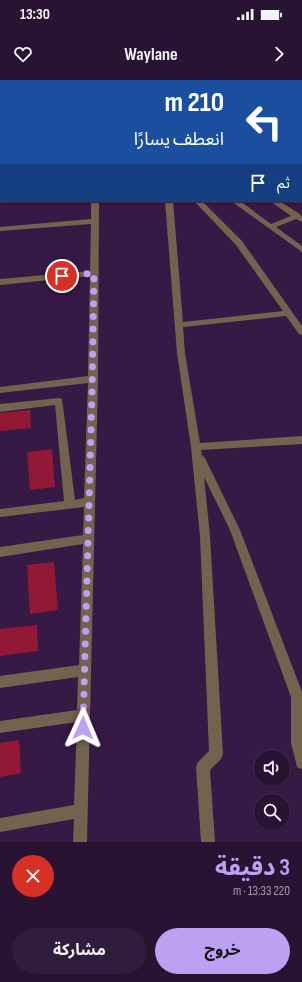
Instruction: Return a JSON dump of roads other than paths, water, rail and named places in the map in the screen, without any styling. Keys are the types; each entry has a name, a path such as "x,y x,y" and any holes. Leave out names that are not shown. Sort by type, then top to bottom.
{"street":[{"path":"80,842 93,379 95,202"},
{"path":"169,202 181,353 196,450 205,536 216,754 203,767 208,842"},
{"path":"199,202 239,243 302,332"},
{"path":"236,202 272,226 302,250"},
{"path":"275,202 299,218"},
{"path":"272,226 299,218"},
{"path":"0,229 94,221"},
{"path":"0,282 94,273"},
{"path":"179,325 290,314"},
{"path":"0,390 93,379"},
{"path":"0,408 59,401 70,505"},
{"path":"196,450 302,440"},
{"path":"196,450 235,530 300,698 298,743 302,762"},
{"path":"0,513 90,502"},
{"path":"0,552 88,540"},
{"path":"0,682 84,670"},
{"path":"0,727 83,715"},
{"path":"0,825 80,811"}]}
